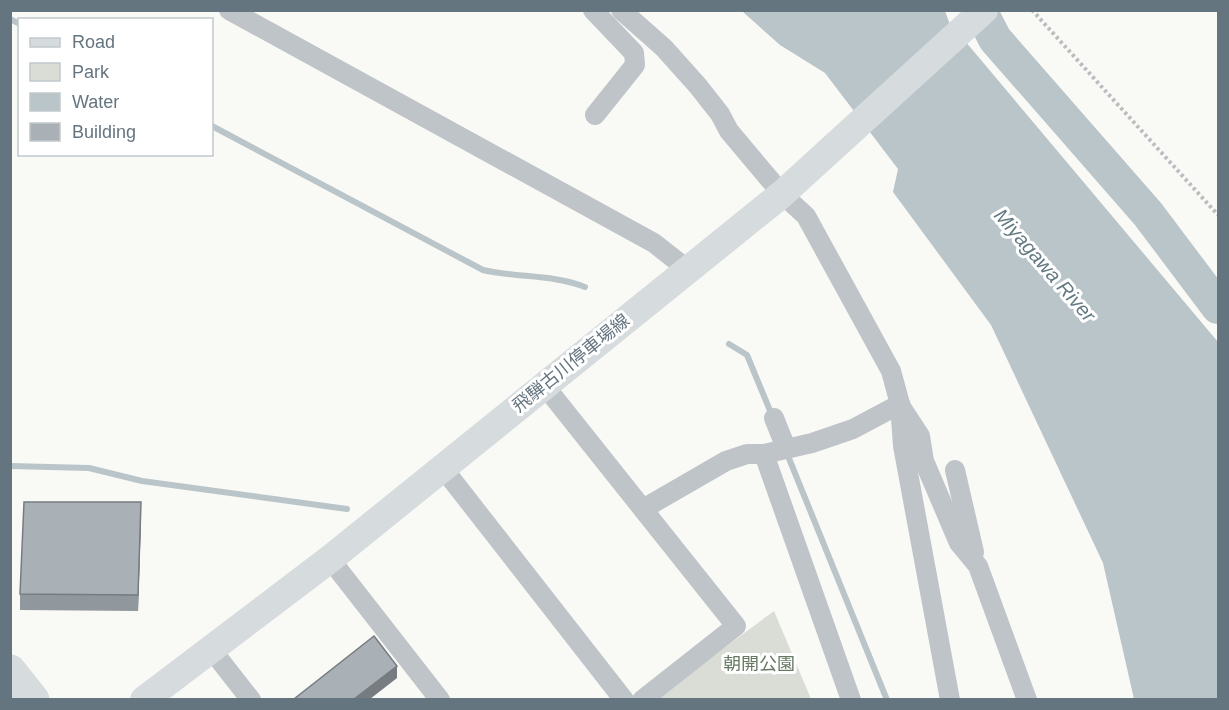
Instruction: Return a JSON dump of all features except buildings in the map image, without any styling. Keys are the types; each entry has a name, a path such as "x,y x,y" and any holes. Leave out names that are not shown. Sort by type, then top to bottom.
{"highway":[{"path":"10,671 33,699"}],"main road":[{"name":"飛騨古川停車場線","path":"144,699 330,559 787,189 984,10"}],"street":[{"path":"229,10 654,243 687,269"},
{"path":"593,10 634,53 635,65 595,115"},
{"path":"621,10 664,48 720,114 729,131 787,189 817,233 891,371 900,404 903,446 950,699"},
{"path":"544,385 736,626 642,699"},
{"path":"643,509 726,461 747,454 764,454 812,443 852,429 900,404"},
{"path":"900,404 920,436 924,461 959,543 978,566"},
{"path":"774,418 786,448"},
{"path":"764,454 851,699"},
{"path":"442,467 624,699"},
{"path":"954,470 978,566 1027,699"},
{"path":"330,559 440,699"},
{"path":"211,649 251,699"}],"path":[{"path":"1032,10 1218,215"}],"green space":[{"name":"朝開公園","path":"774,611 811,699 655,699"}],"water":[{"name":"Miyagawa River","path":"742,11 945,11 949,22 1218,342 1218,699 1134,699 1103,563 991,325 893,192 898,169 825,73 780,45"}],"waterway":[{"path":"980,10 995,39 1148,214 1218,307"},
{"path":"10,19 18,23"},
{"path":"213,127 483,270 560,280 585,287"},
{"path":"729,344 747,355 771,413"},
{"path":"788,456 887,700"},
{"path":"10,466 89,468 142,481 347,509"}]}
